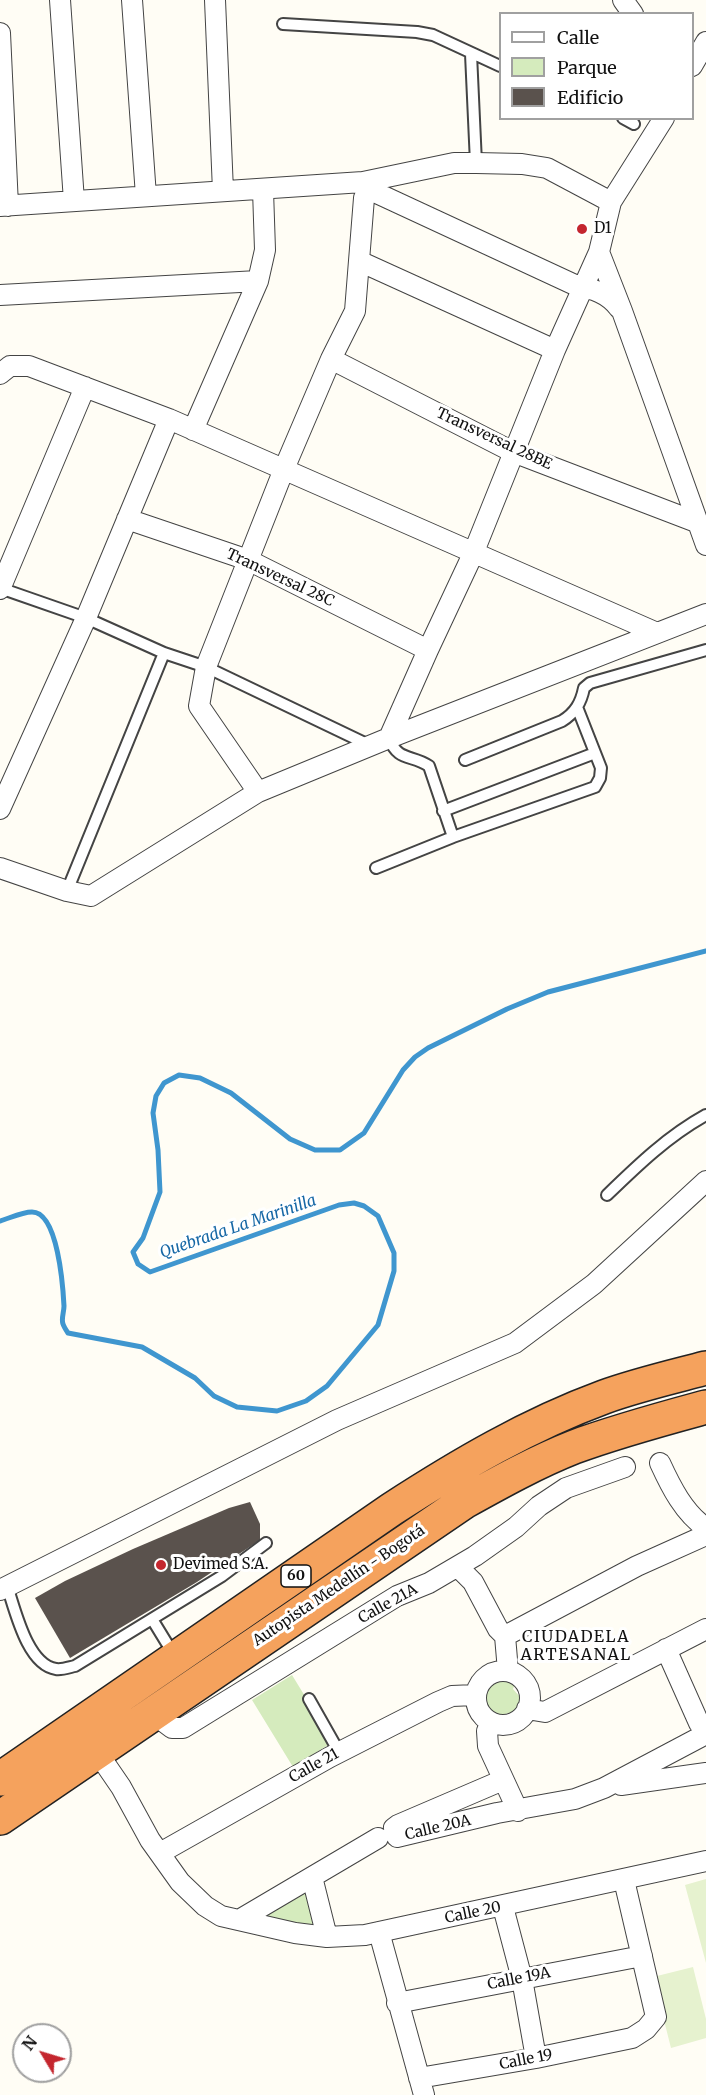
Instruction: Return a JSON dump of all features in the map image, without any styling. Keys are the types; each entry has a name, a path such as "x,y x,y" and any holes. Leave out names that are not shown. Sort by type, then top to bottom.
{"highway":[{"name":"60","path":"0,1779 402,1503 493,1447 606,1396 696,1369"},
{"name":"Autopista Medellín - Bogotá","path":"0,1818 464,1502 515,1474 574,1448 636,1426 706,1407"}],"street":[{"path":"60,0 74,201"},
{"path":"132,0 146,196"},
{"path":"214,0 223,191"},
{"path":"694,64 706,42"},
{"path":"0,46 4,206 223,191 365,186 454,163 522,164 547,168 611,202"},
{"path":"389,738 473,554 555,350 599,252 611,202 663,120"},
{"path":"258,792 199,706 206,667 248,560 331,359 355,311 365,186"},
{"path":"365,186 575,285 601,292 612,299 622,311"},
{"path":"193,430 258,280 265,250 264,190"},
{"path":"599,252 706,545"},
{"path":"359,261 555,350"},
{"path":"0,295 258,280"},
{"name":"Transversal 28BE","path":"331,359 513,452 696,522"},
{"path":"0,374 10,366 29,366 169,419 657,633"},
{"path":"0,589 85,387"},
{"path":"0,809 86,618 169,419"},
{"name":"Transversal 28C","path":"128,519 248,560 428,650"},
{"path":"0,868 67,891 92,896 258,792 389,738 706,614"},
{"path":"4,1588 336,1420 515,1343 594,1284 706,1181"},
{"path":"660,1462 673,1491 699,1523 706,1528"},
{"name":"Calle 21A","path":"152,1713 172,1728 183,1728 397,1596 429,1583 458,1567 516,1527 539,1506 566,1488 625,1467"},
{"path":"504,1636 637,1566 706,1535"},
{"path":"458,1567 473,1582 504,1636 508,1671"},
{"path":"527,1710 545,1712 706,1629"},
{"path":"666,1649 699,1723 706,1773"},
{"path":"500,1670 508,1671 525,1682 530,1695 527,1710 516,1722 508,1725 491,1723 479,1712 475,1695 481,1681 486,1676 500,1670"},
{"name":"Calle 21","path":"160,1853 339,1752 452,1696 475,1695"},
{"path":"491,1723 487,1731 488,1746 518,1810"},
{"name":"Calle 20A","path":"503,1780 398,1825 394,1828 397,1837 497,1813 575,1799 604,1788 702,1736"},
{"name":"Calle 20","path":"97,1752 121,1787 150,1840 180,1882 206,1906 221,1916 295,1933 327,1937 365,1935 706,1861"},
{"name":"Calle 20A","path":"604,1788 706,1773"},
{"path":"239,1920 378,1838"},
{"path":"312,1877 327,1937"},
{"path":"624,1880 642,1956"},
{"path":"502,1906 522,1978 536,2058"},
{"path":"379,1932 422,2087"},
{"name":"Calle 19A","path":"397,2003 642,1956"},
{"name":"Calle 19","path":"422,2087 536,2058 632,2038 646,2029 656,2017 642,1956"}],"lane":[{"path":"283,24 417,32 433,35 499,65"},
{"path":"471,54 476,163"},
{"path":"627,120 634,124"},
{"path":"0,589 86,618 164,653 206,667 371,746"},
{"path":"465,760 562,721 577,707 584,688 590,683 706,650"},
{"path":"67,891 164,653"},
{"path":"376,868 453,837 595,787 600,778 601,768 577,707"},
{"path":"389,738 398,754 429,766 453,837"},
{"path":"443,811 595,753"},
{"path":"608,1195 639,1164 683,1128 706,1115"},
{"path":"4,1588 30,1650 48,1666 56,1669 75,1666 222,1576 266,1543"},
{"path":"152,1619 176,1658"},
{"path":"309,1698 339,1752"}],"green space":[{"path":"292,1675 333,1742 293,1767 252,1700"},
{"path":"498,1679 515,1684 513,1689 521,1698 513,1714 507,1713 502,1718 490,1715 486,1711 484,1699 481,1697 488,1684 494,1685"},
{"path":"706,1879 706,1963 685,1885"},
{"path":"309,1884 319,1928 252,1918"},
{"path":"693,1967 706,2019 706,2038 671,2048 653,1977"}],"building":[{"name":"Devimed S.A.","path":"250,1502 260,1524 260,1540 197,1582 70,1658 35,1598 133,1549 229,1508"}],"waterway":[{"name":"Quebrada La Marinilla","path":"0,1221 32,1212 41,1215 48,1224 60,1268 64,1306 62,1322 68,1333 142,1347 195,1378 214,1396 237,1407 277,1411 306,1401 327,1386 378,1325 394,1271 394,1253 378,1216 364,1206 354,1203 339,1205 150,1272 138,1264 133,1252 143,1238 160,1192 153,1113 156,1096 164,1083 179,1075 200,1078 231,1093 290,1139 315,1150 340,1150 364,1133 403,1070 415,1057 428,1048 507,1009 548,992 706,951"}],"place":[{"name":"D1","path":"582,229"},
{"name":"Devimed S.A.","path":"161,1565"}],"district":[{"name":"CIUDADELA ARTESANAL","path":"576,1646"}]}
